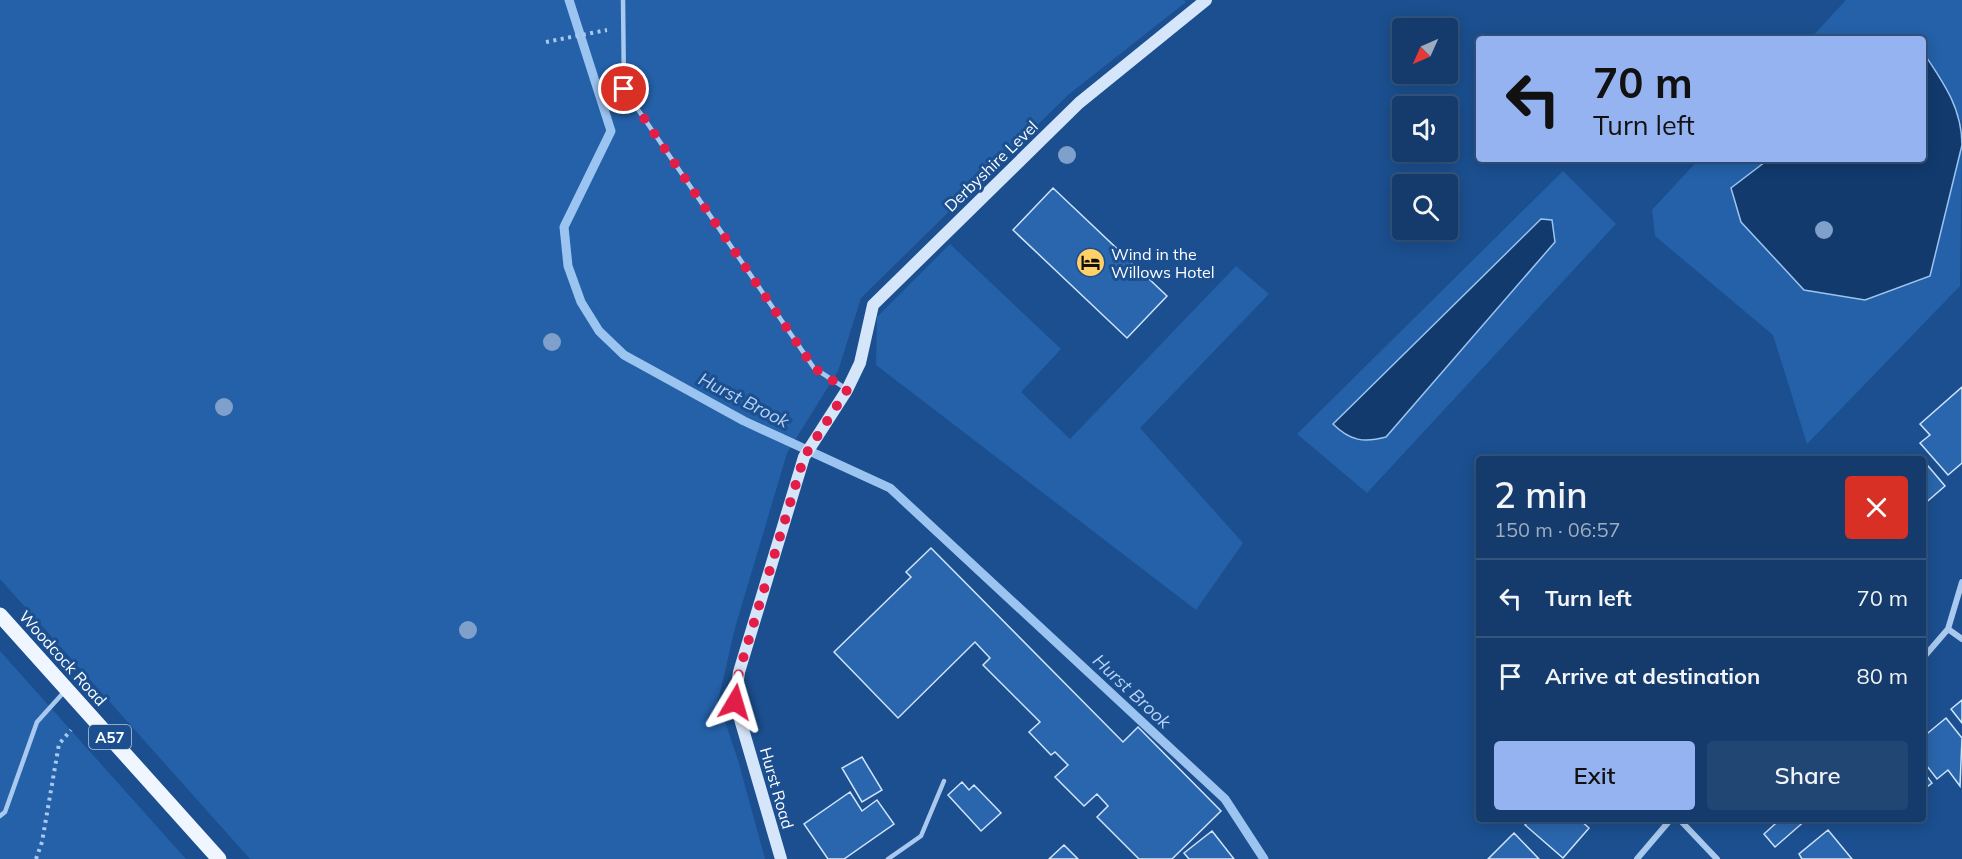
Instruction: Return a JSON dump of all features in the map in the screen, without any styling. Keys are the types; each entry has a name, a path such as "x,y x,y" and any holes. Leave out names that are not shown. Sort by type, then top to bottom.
{"main road":[{"name":"Woodcock Road","path":"0,615 68,688 219,859"}],"street":[{"name":"Derbyshire Level","path":"847,390 860,363 873,305 1080,102 1206,0"},
{"name":"Hurst Road","path":"782,859 735,702 739,672 804,457 847,390"},
{"path":"1926,655 1948,629 1962,582"},
{"path":"1948,629 1962,639"},
{"path":"1636,859 1668,822"},
{"path":"1682,822 1717,859"}],"lane":[{"path":"623,0 624,89 814,368 847,390"},
{"path":"0,816 5,812 37,722 68,688"},
{"path":"888,859 921,836 944,782"}],"path":[{"path":"546,42 601,30"},
{"path":"36,859 42,842 59,744"}],"shaded area":[{"path":"0,0 1184,0 1186,2 1068,95 861,298 838,371 787,453 735,628 718,701 738,760 765,859 250,859 0,579"},
{"path":"1846,0 1962,0 1962,123 1945,86 1926,57 1926,36 1813,36"},
{"path":"1926,57 1950,96 1959,119 1962,145 1930,276 1865,300 1804,290 1741,222 1731,188 1765,162 1926,162"},
{"path":"1962,145 1960,286 1807,444 1773,335 1655,236 1652,210 1696,162 1765,162 1731,188 1930,276"},
{"path":"1563,171 1616,224 1367,493 1297,434","holes":["1540,219 1552,220 1334,425"]},
{"path":"1541,219 1552,220 1555,242 1386,437 1364,440 1351,437 1339,430 1333,424"},
{"path":"950,244 1061,349 1021,392 1070,439 1236,266 1269,294 1140,428 1243,543 1196,610 876,365 877,317"},
{"path":"0,651 186,859 0,859"}],"building":[{"name":"Wind in the Willows Hotel","path":"1053,188 1167,296 1127,338 1013,230"},
{"path":"1962,387 1962,463 1948,475 1920,443 1930,435 1920,424"},
{"path":"1926,464 1945,486 1926,502"},
{"path":"931,548 1123,742 1138,727 1221,811 1172,859 1139,859 1097,817 1108,806 1097,794 1084,806 1055,777 1068,765 1055,752 1051,755 1029,732 1040,722 983,665 990,658 975,642 898,718 834,652 911,577 906,572"},
{"path":"1962,700 1962,723 1951,709"},
{"path":"1946,718 1962,738 1960,786 1948,770 1937,779 1926,765 1926,735"},
{"path":"862,757 882,790 862,802 842,768"},
{"path":"1926,775 1932,783 1926,788"},
{"path":"962,782 969,790 974,785 1001,813 981,831 948,795"},
{"path":"850,792 862,811 877,800 894,824 844,859 828,859 804,824"},
{"path":"1528,822 1582,822 1589,828 1563,858 1525,825"},
{"path":"1773,822 1804,822 1775,847 1764,834 1775,824"},
{"path":"1828,830 1852,859 1802,859 1799,854"},
{"path":"1212,831 1234,859 1189,859 1184,853"},
{"path":"1514,833 1539,859 1488,859"},
{"path":"1064,845 1078,859 1049,859"}],"waterway":[{"name":"Hurst Brook","path":"569,0 611,131 564,227 568,266 581,302 599,331 624,355 744,421 890,488 1225,799 1264,859"}],"place":[{"name":"Wind in the Willows Hotel","path":"1090,263"}],"route":[{"path":"624,89 814,368 847,390 804,457 739,672 735,702"}]}
